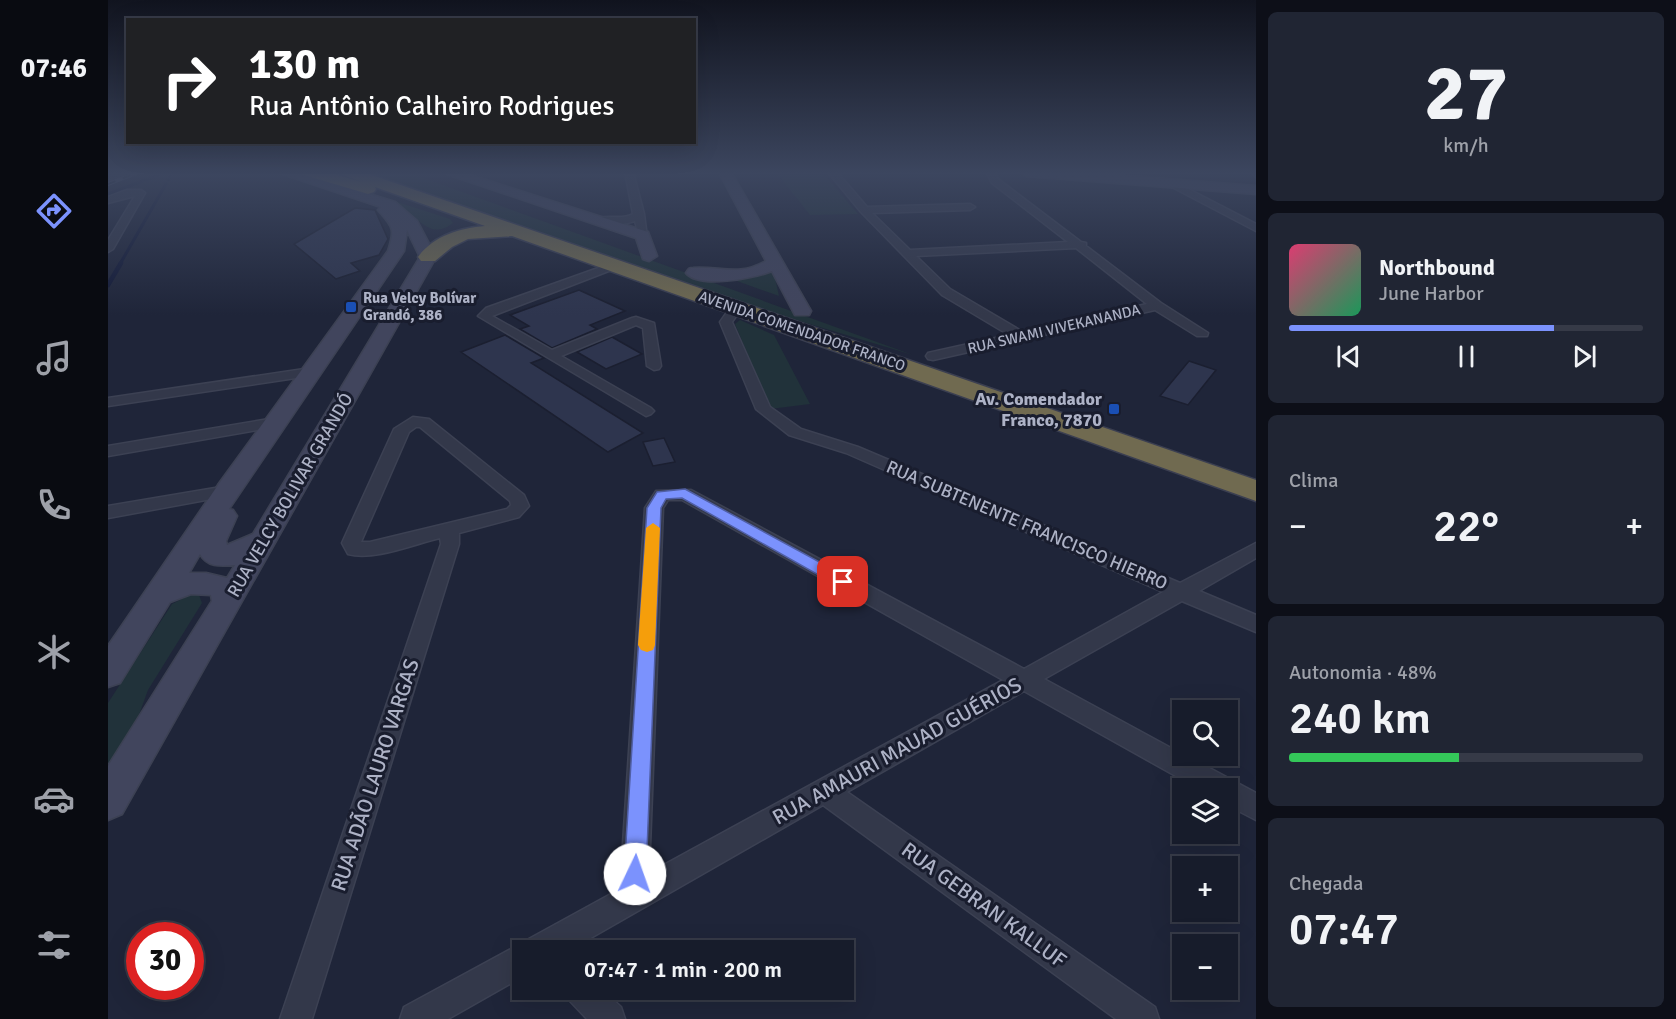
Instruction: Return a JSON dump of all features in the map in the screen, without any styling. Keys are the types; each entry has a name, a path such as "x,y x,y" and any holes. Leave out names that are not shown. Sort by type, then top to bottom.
{"highway":[{"path":"417,231 439,231 460,226 470,220"},
{"name":"AVENIDA COMENDADOR FRANCO","path":"487,220 530,235 621,257 736,308 1256,491"},
{"path":"552,220 606,241"},
{"path":"428,257 447,240 466,234 505,232 530,235"},
{"name":"AVENIDA COMENDADOR FRANCO","path":"621,257 648,256 1256,467"}],"main road":[{"path":"108,672 227,491 388,263 401,238 401,227 396,220"},
{"path":"407,220 417,231 428,257"},
{"path":"598,220 644,234 648,256"},
{"path":"751,220 802,311"},
{"name":"RUA VELCY BOLIVAR GRANDÓ","path":"108,801 228,602 428,257"},
{"path":"388,263 404,259 414,260 406,293"},
{"path":"694,273 728,276 743,274 762,269 775,262"},
{"path":"227,491 227,506 212,541 214,553 225,557 234,555 262,541"},
{"path":"158,595 183,584 208,582 224,588 228,602"}],"street":[{"path":"108,249 125,220"},
{"path":"598,220 627,220"},
{"path":"640,220 644,234"},
{"path":"874,220 946,292 1020,336"},
{"name":"RUA SWAMI VIVEKANANDA","path":"1048,220 1157,306"},
{"path":"1240,220 1256,228"},
{"path":"908,253 1082,245"},
{"path":"621,257 490,311 484,316 646,411"},
{"path":"1157,306 1202,333"},
{"name":"RUA SWAMI VIVEKANANDA","path":"933,356 1157,306"},
{"name":"RUA SUBTENENTE FRANCISCO HIERRO","path":"736,308 726,322 764,409 795,432 852,450 1256,624"},
{"path":"551,355 636,321 649,326 654,366"},
{"path":"108,402 311,372"},
{"path":"413,422 424,422 518,499 520,506 513,513 449,529 370,549 355,549 351,543 402,429 413,422"},
{"path":"108,451 275,423"},
{"path":"108,512 227,491"},
{"path":"634,897 654,508 662,495 685,494 1022,681 1203,778"},
{"name":"RUA ADÃO LAURO VARGAS","path":"296,1019 450,544 449,529"},
{"name":"RUA AMAURI MAUAD GUÉRIOS","path":"560,940 1256,550"},
{"name":"RUA GEBRAN KALLUF","path":"824,791 1143,1019"},
{"path":"1238,797 1256,807"},
{"name":"RUA AMAURI MAUAD GUÉRIOS","path":"416,1019 512,967"},
{"path":"591,1000 609,1019"}],"shaded area":[{"path":"417,220 450,220 453,223 440,229 424,225"},
{"path":"497,220 538,220 913,355 746,305"},
{"path":"773,269 779,296 734,280 758,275"},
{"path":"740,320 774,335 810,404 770,409 735,324"},
{"path":"192,594 199,595 202,603 148,690 129,742 108,776 108,703 172,604"}],"building":[{"path":"335,220 379,220 388,239 379,255 351,263 360,271 336,279 294,244"},
{"path":"579,290 625,311 590,325 597,329 552,348 520,329 529,326 510,315"},
{"path":"505,335 544,358 531,363 643,433 608,452 461,352"},
{"path":"612,337 642,354 606,369 577,352"},
{"path":"1189,361 1216,370 1188,405 1160,396"},
{"path":"664,438 675,462 653,466 643,442"}],"waterway":[{"path":"120,264 146,220"},
{"path":"108,285 121,263"}],"slow traffic":[{"path":"647,645 653,528"}],"place":[{"name":"Rua Velcy Bolívar Grandó, 386","path":"351,307"},
{"name":"Av. Comendador Franco, 7870","path":"1114,409"}],"route":[{"path":"635,874 654,508 662,495 685,494 843,582"}]}
